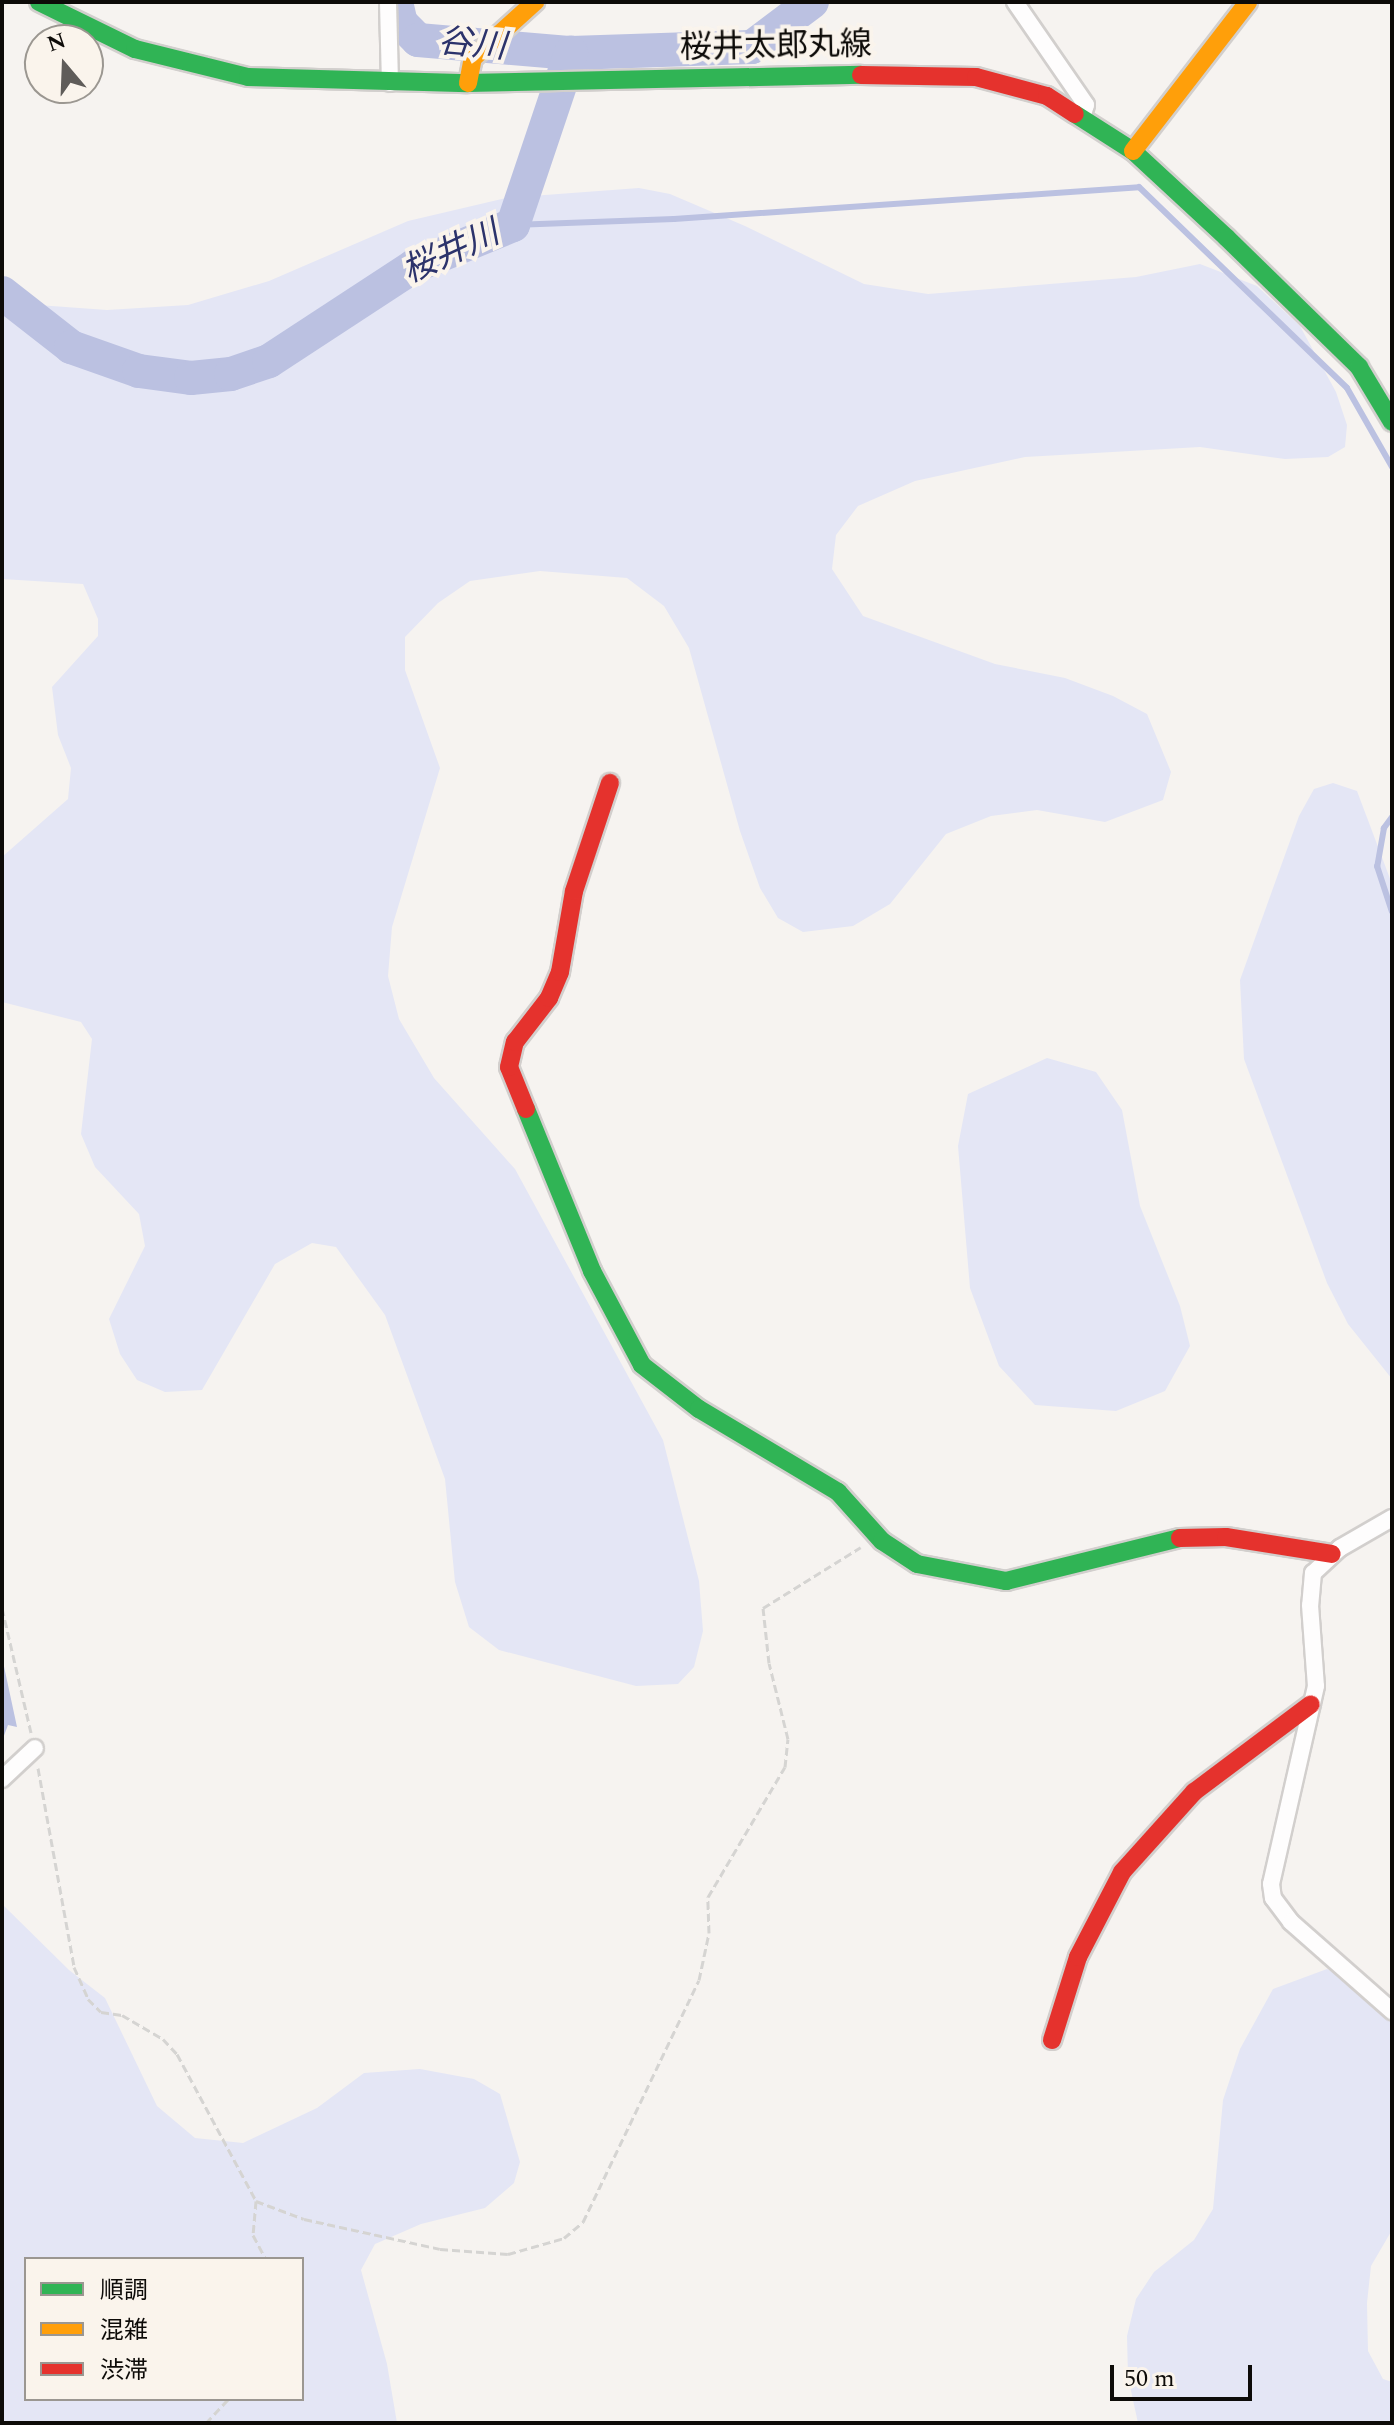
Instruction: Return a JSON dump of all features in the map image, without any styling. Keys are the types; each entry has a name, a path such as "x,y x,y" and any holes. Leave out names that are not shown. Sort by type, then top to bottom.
{"street":[{"name":"桜井太郎丸線","path":"39,2 99,35 206,70 248,77 468,83 931,74 1011,85 1083,114 1133,151 1331,336 1359,367 1392,422"},
{"path":"388,2 390,83"},
{"path":"468,83 473,58 535,2"},
{"path":"1015,2 1086,105 1083,114"},
{"path":"1133,151 1248,2"},
{"path":"610,783 574,891 560,972 549,998 509,1054 517,1089 592,1271 642,1365 699,1409 838,1492 882,1541 917,1564 991,1581 1031,1577 1176,1538 1226,1537 1332,1554"},
{"path":"1392,1518 1332,1554 1313,1573 1310,1587 1316,1686 1272,1870 1273,1898 1291,1922 1392,2011"},
{"path":"1052,2040 1078,1957 1122,1872 1194,1792 1311,1704"},
{"path":"2,1779 35,1748"}],"path":[{"path":"256,2201 304,2219 440,2249 508,2254 564,2238 583,2222 699,1980 709,1933 708,1897 785,1767 788,1739 769,1663 763,1608 829,1563 882,1541"},
{"path":"2,1608 35,1748 74,1967 88,1999 101,2012 122,2015 163,2039 177,2054 256,2201 253,2235 265,2257"},
{"path":"206,2423 226,2401"}],"shaded area":[{"path":"639,188 670,194 745,226 864,284 928,294 1136,277 1200,264 1257,286 1300,326 1336,392 1347,425 1345,447 1328,457 1285,459 1200,447 1025,457 915,481 858,506 836,535 832,569 863,616 995,664 1065,678 1113,696 1147,714 1171,772 1163,800 1105,822 1037,810 991,816 946,834 890,904 853,926 803,932 778,918 760,888 740,831 689,648 664,606 627,578 540,571 470,581 438,603 405,637 405,670 440,768 392,927 388,976 399,1019 434,1078 515,1169 663,1440 699,1581 703,1631 694,1667 678,1684 636,1686 499,1650 469,1627 455,1582 445,1479 385,1315 336,1247 312,1243 275,1264 202,1390 165,1392 137,1380 120,1354 109,1319 145,1246 139,1214 95,1167 81,1134 92,1039 81,1022 2,1002 2,857 68,799 71,768 58,735 52,687 98,636 98,619 83,584 2,579 2,297 24,304 107,310 188,305 269,281 408,221 506,198"},
{"path":"1333,783 1357,791 1392,884 1392,1379 1348,1324 1327,1283 1244,1059 1240,980 1299,816 1314,789"},
{"path":"1047,1058 1096,1072 1122,1110 1140,1206 1180,1306 1190,1346 1165,1391 1116,1411 1035,1405 999,1366 970,1288 958,1146 968,1094"},
{"path":"2,1904 69,1970 105,1998 157,2106 195,2138 243,2143 317,2108 364,2073 420,2069 474,2079 500,2094 520,2162 514,2183 485,2208 421,2224 375,2244 361,2270 387,2364 397,2423 2,2423"},
{"path":"1327,1969 1374,1991 1392,2008 1392,2230 1371,2266 1367,2303 1368,2351 1383,2379 1392,2382 1392,2423 1138,2423 1128,2377 1127,2336 1136,2299 1154,2272 1194,2240 1213,2209 1223,2100 1240,2049 1273,1989"}],"water":[{"path":"2,1657 17,1727 8,1725 2,1741"}],"waterway":[{"name":"桜井川","path":"396,2 401,23 418,40 571,53 752,47 812,2"},
{"name":"桜井川","path":"2,293 71,347 139,371 191,378 231,374 269,361 414,266 513,225 571,53"},
{"path":"513,225 674,219 1139,187 1347,388 1392,467"},
{"path":"1392,817 1384,828 1377,866 1392,912"}],"traffic: fast":[{"path":"39,2 135,49 248,77 468,83 861,75"},
{"path":"1075,114 1133,151 1227,238 1359,367 1392,422"},
{"path":"526,1109 592,1271 642,1365 699,1409 838,1492 882,1541 917,1564 1006,1581 1180,1538"}],"traffic: slow":[{"path":"468,83 473,58 535,2"},
{"path":"1133,151 1248,2"}],"traffic: jam":[{"path":"861,75 976,77 1047,96 1075,114"},
{"path":"526,1109 509,1067 515,1042 549,998 560,972 574,891 610,783"},
{"path":"1180,1538 1226,1537 1332,1554"},
{"path":"1052,2040 1078,1957 1122,1872 1194,1792 1311,1704"}],"water label":[{"name":"谷川","path":"472,45"}]}
